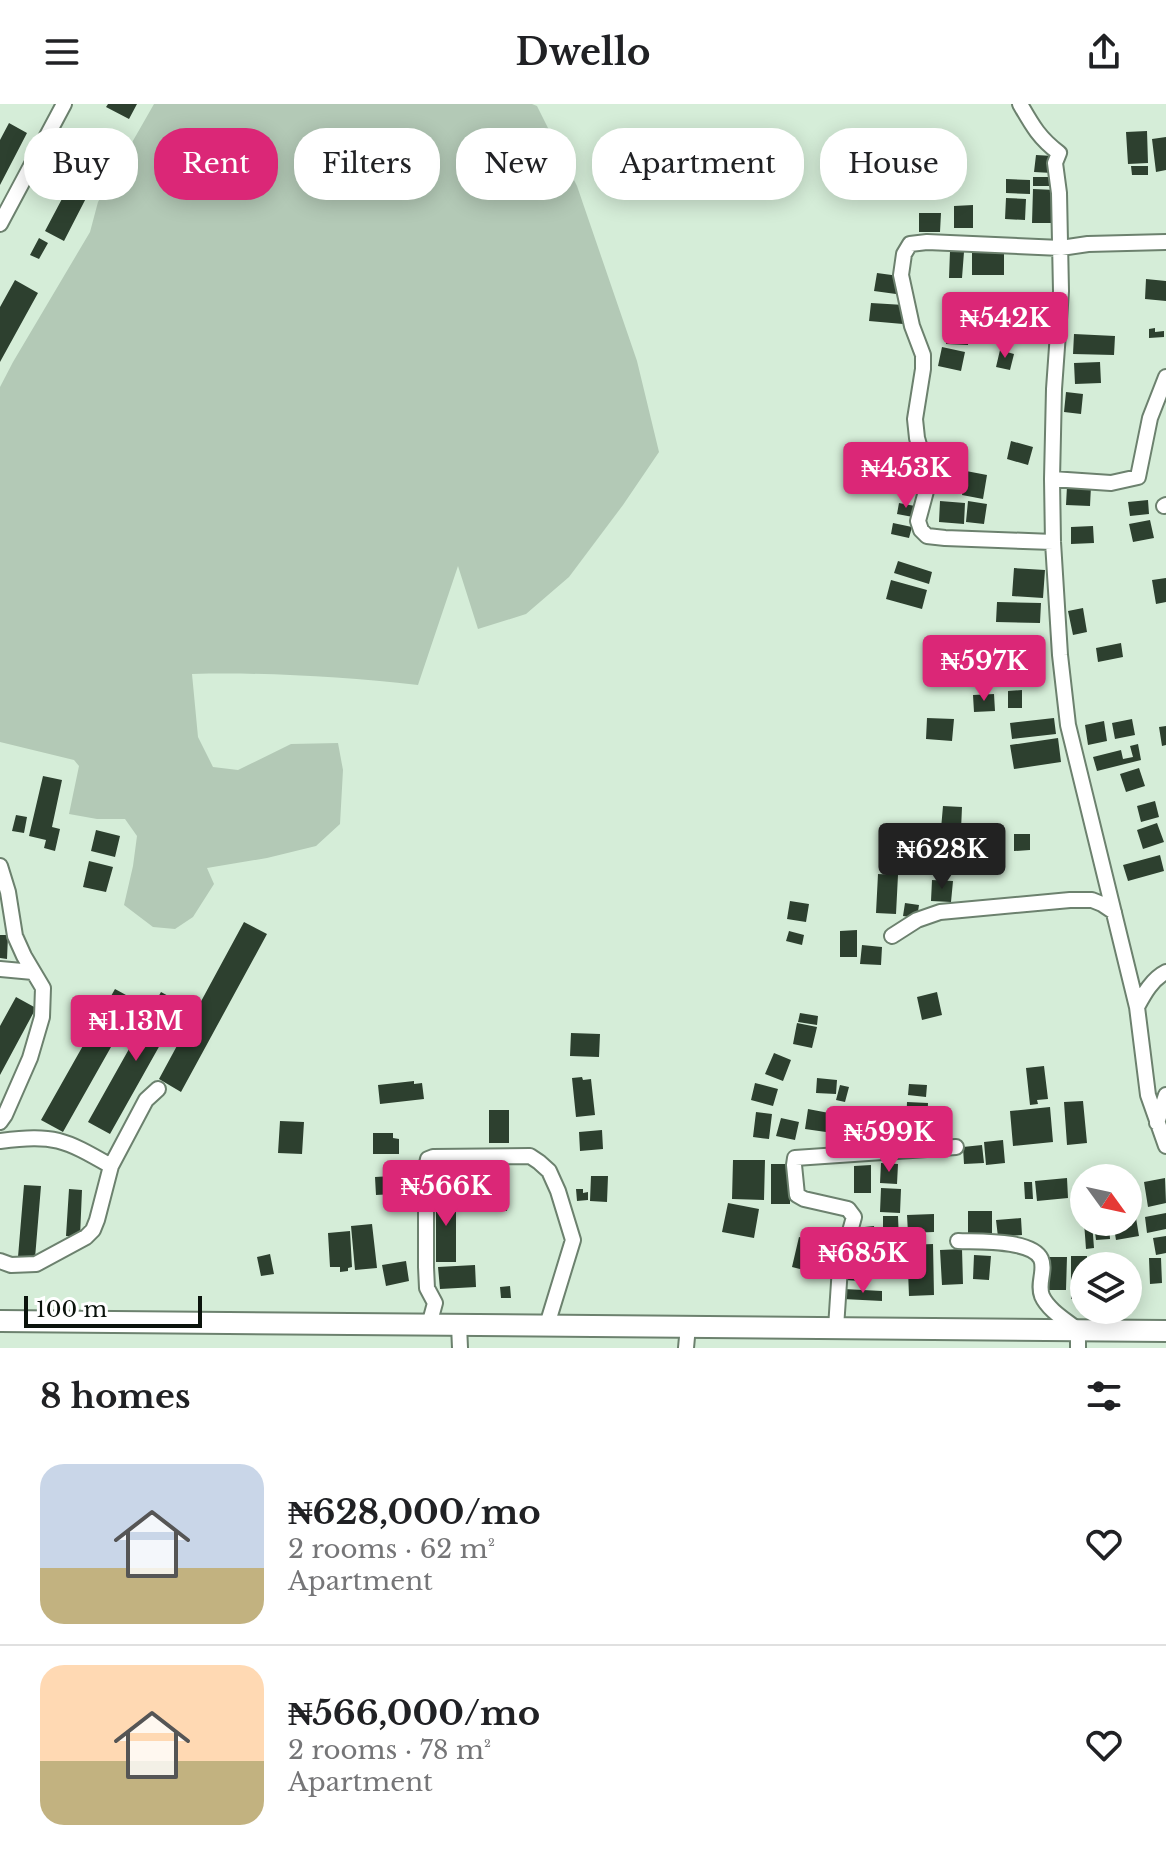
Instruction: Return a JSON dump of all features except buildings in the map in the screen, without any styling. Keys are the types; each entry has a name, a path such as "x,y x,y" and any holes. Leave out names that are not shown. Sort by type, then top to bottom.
{"main road":[{"path":"0,1321 836,1328 1078,1339 1166,1331"}],"street":[{"path":"0,224 64,104"},
{"path":"1020,104 1036,132 1059,153 1055,163 1059,193 1061,291 1054,376 1052,479 1058,627 1068,725 1137,1007 1148,1095 1166,1146"},
{"path":"1053,542 936,537 927,536 921,530 918,521 929,480 915,419 923,355 912,326 901,275 904,254 910,244 927,242 1061,248 1088,244 1166,242"},
{"path":"1052,479 1111,483 1138,477 1150,418 1166,377"},
{"path":"0,866 15,936 43,988 42,1017 30,1058 0,1122"},
{"path":"892,936 917,920 940,912 1092,900 1114,912"},
{"path":"0,969 33,972"},
{"path":"1137,1007 1148,988 1161,973 1166,972"},
{"path":"0,1261 11,1265 36,1264 86,1237 93,1230 111,1166 146,1100 158,1089"},
{"path":"1157,1123 1166,1095"},
{"path":"0,1141 27,1137 64,1141 111,1166"},
{"path":"836,1328 840,1267 854,1217 848,1209 797,1195 795,1158 956,1147"},
{"path":"429,1325 435,1303 427,1288 428,1159 530,1156 549,1171 573,1240 547,1325"},
{"path":"958,1241 1015,1244 1033,1250 1040,1257 1042,1265 1040,1291 1043,1299 1078,1339"},
{"path":"459,1325 460,1348"},
{"path":"686,1348 688,1326"}],"green space":[{"path":"154,104 537,106 548,128 456,128 456,200 576,200 576,184 637,361 659,452 569,577 526,614 478,629 458,566 418,685 305,676 192,674 198,737 213,767 238,770 291,744 338,743 343,770 340,824 316,846 207,868 214,884 193,917 175,929 153,927 124,905 137,836 125,819 97,819 69,814 79,766 74,760 0,742 0,387 90,232 99,200 138,200 138,132"}]}
